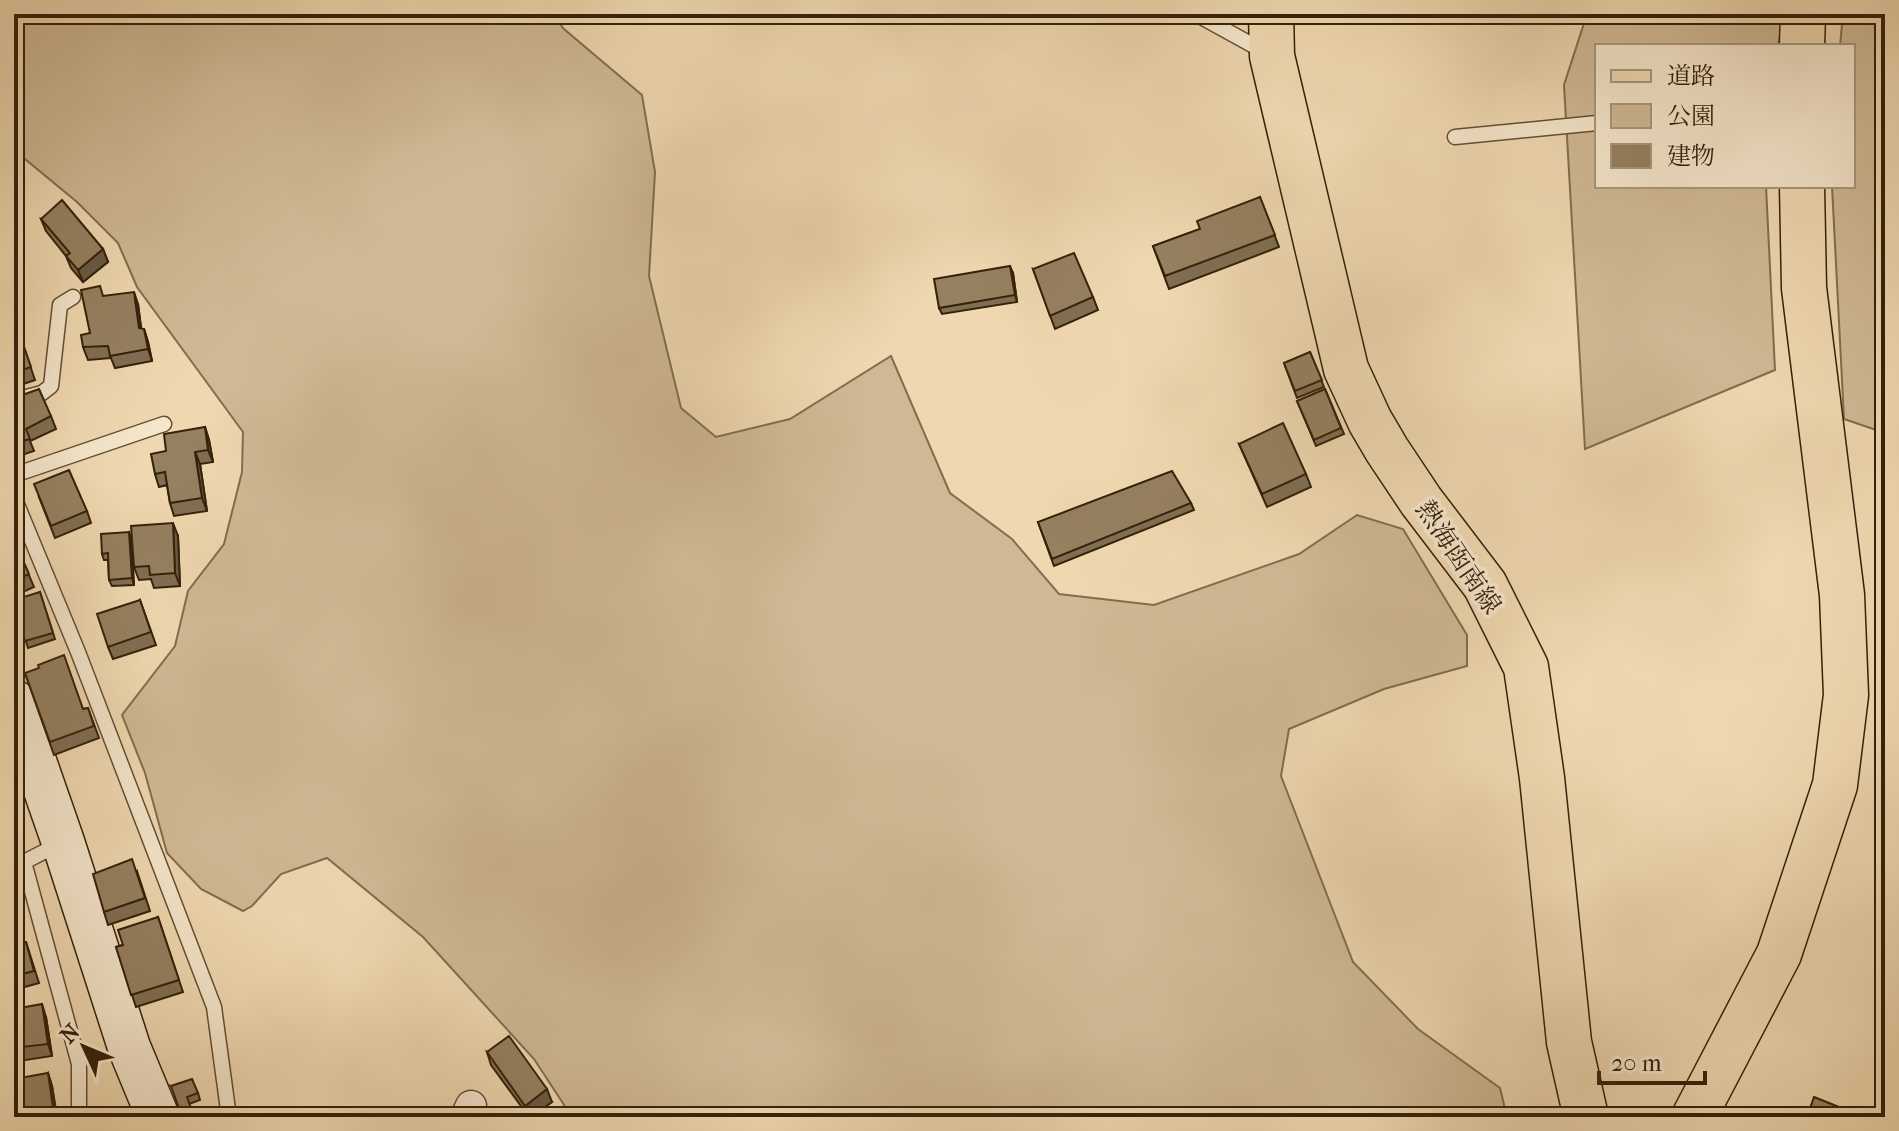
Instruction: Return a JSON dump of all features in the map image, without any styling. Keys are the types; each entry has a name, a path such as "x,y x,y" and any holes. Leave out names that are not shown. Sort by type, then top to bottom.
{"main road":[{"path":"1802,44 1803,14"},
{"name":"熱海函南線","path":"1272,35 1346,369 1387,450 1421,501 1485,585 1526,667 1542,778 1569,1042 1586,1117"},
{"path":"1694,1117 1779,954 1835,785 1846,695 1842,595 1804,288 1802,188"},
{"path":"14,701 129,1047 158,1117"}],"lane":[{"path":"1196,14 1272,35"},
{"path":"1455,137 1595,123"},
{"path":"14,400 42,393 51,386 60,305 73,297"},
{"path":"14,475 164,424"},
{"path":"14,497 78,652 214,1007 229,1117"},
{"path":"63,842 24,862 79,1064 79,1117"}],"green space":[{"path":"14,14 552,14 564,29 642,95 655,172 649,276 681,408 716,437 790,419 891,356 950,493 1012,539 1059,594 1154,605 1299,554 1357,515 1403,529 1467,635 1467,666 1384,689 1289,729 1281,776 1353,962 1418,1029 1500,1088 1507,1117 572,1117 534,1059 423,937 327,858 281,874 252,906 243,911 201,889 167,853 145,773 122,715 175,646 188,591 224,544 242,472 243,432 137,287 118,243 77,202 14,150"},
{"path":"1587,14 1784,14 1778,44 1595,44 1595,188 1766,188 1775,370 1585,449 1564,85"},
{"path":"1843,14 1885,14 1885,433 1844,419 1832,188 1855,188 1855,44 1840,44"}],"building":[{"path":"1260,197 1275,235 1165,276 1153,246 1200,229 1197,221"},
{"path":"62,200 103,249 78,270 66,256 70,253 41,219"},
{"path":"1074,253 1093,297 1050,316 1033,269"},
{"path":"1010,266 1015,295 939,308 934,279"},
{"path":"100,286 103,296 134,292 139,328 144,329 148,349 110,356 108,346 83,347 81,335 90,333 81,290"},
{"path":"14,324 31,367 14,373"},
{"path":"1310,352 1322,380 1295,391 1284,363"},
{"path":"39,389 51,416 26,429 30,439 14,443 14,398"},
{"path":"1325,389 1341,428 1314,440 1297,401"},
{"path":"1283,423 1306,474 1262,494 1239,444"},
{"path":"205,427 208,450 195,452 202,498 170,503 165,472 155,474 151,454 166,451 164,434"},
{"path":"69,470 87,511 51,526 34,484"},
{"path":"1172,471 1191,503 1052,559 1038,522"},
{"path":"173,523 175,573 150,575 149,566 134,567 131,526"},
{"path":"129,532 132,578 109,580 108,553 102,554 101,534"},
{"path":"14,540 29,574 14,581"},
{"path":"40,592 53,633 25,641 14,600"},
{"path":"140,600 151,632 108,647 97,614"},
{"path":"64,655 83,709 88,708 94,726 50,742 25,673"},
{"path":"132,859 145,898 104,912 93,874"},
{"path":"158,917 179,980 131,995 116,947 123,945 118,930"},
{"path":"19,931 22,942 26,942 34,971 14,976 14,933"},
{"path":"42,1004 48,1044 14,1048 14,1009"},
{"path":"509,1036 547,1089 525,1106 487,1052"},
{"path":"48,1073 53,1107 46,1108 48,1116 14,1117 14,1079"},
{"path":"192,1079 198,1093 187,1097 194,1117 182,1117 171,1086"},
{"path":"1814,1097 1864,1117 1807,1117"}]}
